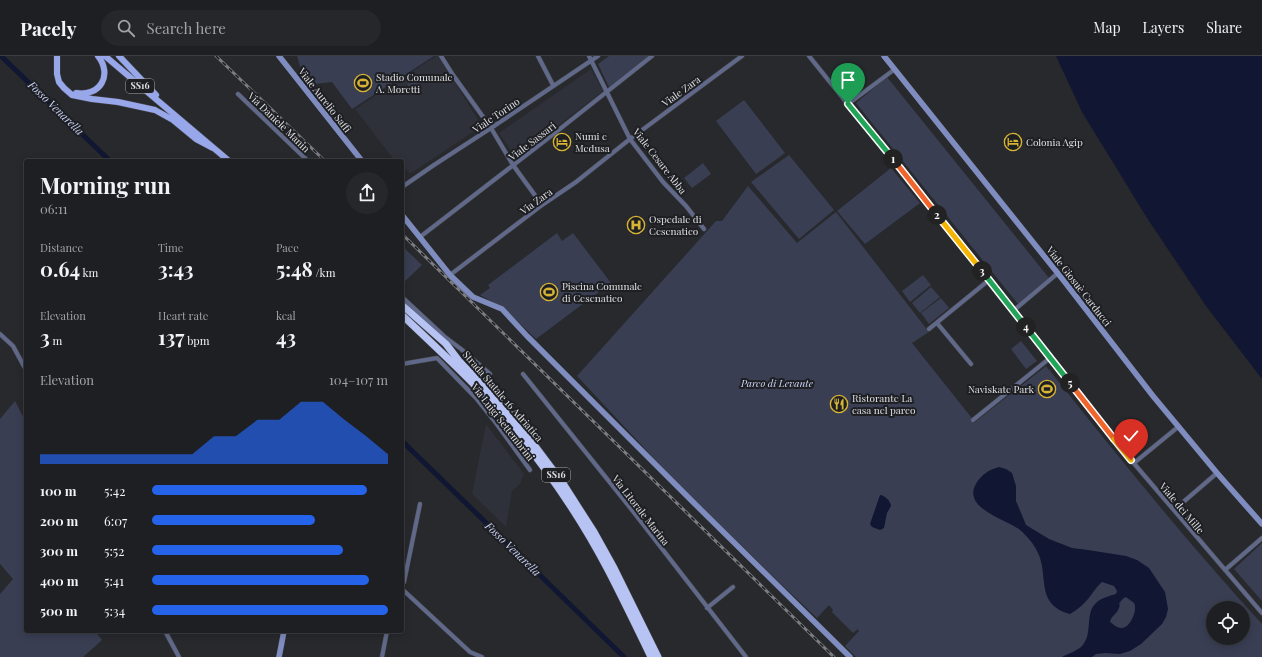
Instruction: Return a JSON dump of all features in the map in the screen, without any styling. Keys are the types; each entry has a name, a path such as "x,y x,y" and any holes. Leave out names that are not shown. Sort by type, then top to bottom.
{"highway":[{"name":"Strada Statale 16 Adriatica","path":"404,307 446,344 459,361 523,430 562,482 594,532 614,568 658,657"},
{"name":"Strada Statale 16 Adriatica","path":"404,317 456,365 481,391 518,434 556,484 608,569 651,657"}],"main road":[{"path":"57,56 57,74 59,82 72,95 118,102 155,110 173,120 196,139 213,148"},
{"path":"64,88 83,94 98,89 105,76 105,68 98,56"},
{"name":"SS16","path":"105,56 226,159"},
{"path":"119,56 175,115"}],"street":[{"name":"Viale Aurelio Saffi","path":"279,56 360,159"},
{"path":"441,56 491,128 513,165 542,205"},
{"path":"538,56 553,86"},
{"name":"Viale Torino","path":"404,186 553,86 590,58 598,56"},
{"name":"Viale Sassari","path":"420,237 652,56"},
{"name":"Viale dei Mille","path":"809,56 1134,463 1262,614"},
{"name":"Viale Giosuè Carducci","path":"884,56 1058,273 1178,427 1262,524"},
{"name":"Viale Zara","path":"630,139 739,57"},
{"name":"Viale Cesare Abba","path":"590,58 630,139 663,182 686,206 704,229"},
{"path":"848,104 895,69"},
{"name":"Via Daniele Manin","path":"238,94 306,159"},
{"name":"Via Zara","path":"450,275 542,205 576,182 630,139"},
{"path":"404,217 450,275 473,297 502,308 527,336 850,657"},
{"path":"1013,311 1058,273"},
{"path":"929,329 989,280"},
{"path":"404,299 445,337 490,374"},
{"path":"937,323 971,364"},
{"path":"0,334 13,346 24,366"},
{"name":"Via Luigi Settembrini","path":"404,364 437,358 476,398 530,470"},
{"path":"973,420 1050,358"},
{"name":"Via Litorale Marina","path":"523,374 632,510 746,657"},
{"path":"1134,463 1178,427"},
{"path":"1174,510 1217,473"},
{"path":"404,582 420,504"},
{"path":"1224,570 1262,538"},
{"path":"707,608 733,588"},
{"path":"404,591 470,652 482,657"},
{"path":"166,633 179,657"},
{"path":"278,657 284,633"},
{"path":"382,657 387,633"}],"shaded area":[{"path":"438,56 482,126 410,174 407,170 404,171 404,159 393,159 355,109"},
{"path":"1056,56 1262,56 1262,379 1206,306 1147,218 1082,112"},
{"path":"591,69 603,91 516,158 499,133"},
{"path":"486,424 524,474 520,484 512,491 506,527 472,494"},
{"path":"999,467 1012,473 1016,486 1016,501 1026,525 1049,539 1072,548 1126,556 1137,560 1149,568 1165,592 1168,609 1162,624 1141,644 1130,651 1120,654 1105,653 1096,654 1092,657 1062,657 1081,647 1085,642 1090,613 1096,603 1103,598 1116,594 1117,591 1114,586 1102,582 1084,603 1070,614 1051,603 1047,596 1041,560 1036,548 1020,530 987,512 979,506 975,499 973,491 977,482 986,473","holes":["1126,597 1134,603 1135,610 1127,626 1120,628 1110,622 1118,610 1120,602"]},
{"path":"880,495 890,502 891,506 887,513 884,528 880,530 872,527 870,524"}],"green space":[{"name":"Stadio Comunale A. Moretti","path":"297,56 434,56 352,109 332,82 314,84 300,66"},
{"path":"609,56 649,56 609,87 598,64"},
{"path":"410,74 420,75 418,93 407,91"},
{"path":"887,77 1049,278 1018,304 856,103"},
{"path":"744,100 785,153 756,174 716,121"},
{"path":"789,155 834,210 799,239 751,182"},
{"path":"703,163 711,174 692,188 684,178"},
{"path":"891,168 920,203 865,244 837,211"},
{"name":"Parco di Levante","path":"748,186 797,243 836,212 929,332 912,343 975,422 1046,366 1154,500 1241,601 1206,601 1206,645 1250,645 1250,611 1262,624 1262,657 856,657 845,646 859,631 858,629 853,633 832,612 833,610 829,605 817,618 676,482 577,376 716,221 722,221"},
{"path":"557,233 562,241 573,233 611,283 536,339 505,309 480,295 490,288 488,285"},
{"path":"404,248 422,265 404,282"},
{"path":"923,275 931,285 910,302 902,291"},
{"path":"931,287 940,297 920,313 912,303"},
{"path":"941,298 949,308 929,324 921,313"},
{"path":"1021,341 1037,361 1026,369 1011,349"},
{"path":"15,401 24,418 24,633 97,633 102,640 83,657 0,657 0,594 13,579 0,564 0,419"},
{"path":"1262,543 1262,601 1234,569"}],"waterway":[{"name":"Fosso Venarella","path":"1,56 108,159"},
{"name":"Fosso Venarella","path":"404,443 624,657"}],"railway":[{"path":"216,56 323,159"},
{"path":"404,236 834,657"}],"place":[{"name":"Stadio Comunale A. Moretti","path":"363,83"},
{"name":"Numi e Medusa","path":"562,142"},
{"name":"Colonia Agip","path":"1013,142"},
{"name":"Ospedale di Cesenatico","path":"636,225"},
{"name":"Piscina Comunale di Cesenatico","path":"549,292"},
{"name":"Naviskate Park","path":"1047,389"},
{"name":"Ristorante La casa nel parco","path":"839,404"}],"route":[{"path":"848,104 1131,460"}]}
